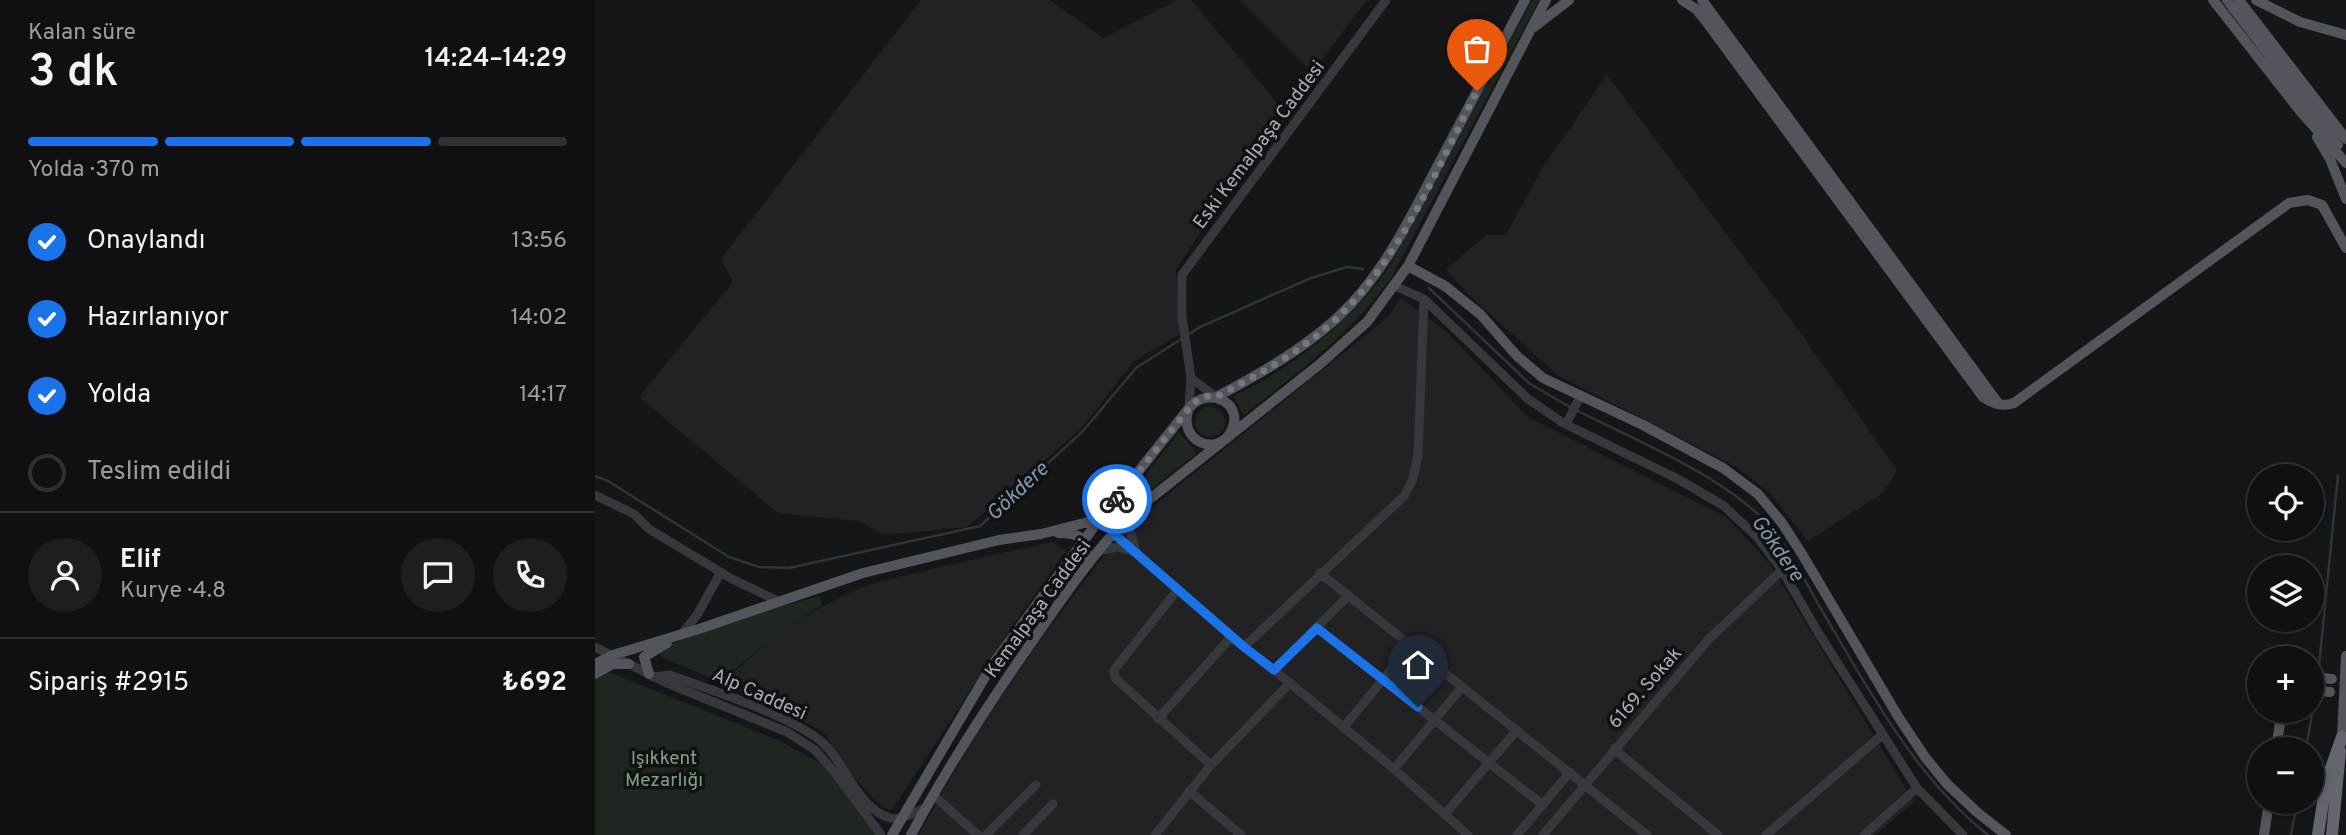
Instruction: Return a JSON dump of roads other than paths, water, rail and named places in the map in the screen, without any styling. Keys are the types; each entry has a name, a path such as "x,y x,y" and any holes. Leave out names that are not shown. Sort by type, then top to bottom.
{"highway":[{"path":"2318,835 2326,782 2342,737"},
{"path":"2332,835 2342,737"}],"main road":[{"path":"1216,397 1229,405 1233,426 1226,439 1212,445 1198,442 1192,437 1186,423 1189,408 1201,398 1216,397 1283,359 1336,319 1365,289 1402,235 1525,0"},
{"name":"Kemalpaşa Caddesi","path":"911,835 933,795 1011,672 1089,561 1113,533 1131,514 1367,323 1408,266 1546,0"},
{"path":"1523,40 1539,22 1569,0"},
{"path":"1682,0 1696,9 1705,20 1983,397 2000,405 2014,403 2281,207 2301,200 2322,205 2346,248"},
{"path":"1702,0 2000,405"},
{"path":"2213,0 2300,111 2346,161"},
{"path":"2227,0 2315,113 2346,161"},
{"path":"2239,0 2346,139"},
{"path":"2246,0 2346,128"},
{"path":"2256,0 2299,22 2346,35"},
{"path":"2300,111 2330,159 2346,199"},
{"path":"1408,266 1445,286 1471,307 1517,356 1543,378 1723,468 1758,494 1798,547 1925,757 1968,803 2006,835"},
{"name":"Kemalpaşa Caddesi","path":"892,835 992,665 1084,541 1189,408"},
{"path":"595,664 613,655 681,635 863,573 1092,521 1109,509"},
{"path":"1041,534 1072,533 1084,541 1089,561"},
{"path":"651,676 644,657 699,629"},
{"path":"2342,737 2346,656"},
{"path":"595,674 613,664 629,664"},
{"path":"2324,678 2332,679"},
{"path":"2324,692 2330,692"},
{"path":"2342,737 2346,719"},
{"path":"2264,835 2267,814"}],"street":[{"name":"Eski Kemalpaşa Caddesi","path":"1189,408 1191,379 1182,317 1182,275 1385,0"},
{"path":"1395,286 1424,299 1528,399 1566,424 1678,479 1724,506 1758,538 1782,570 1917,788 1963,835"},
{"path":"1244,647 1320,573 1387,514 1404,496 1413,480 1419,455 1424,299"},
{"path":"1191,379 1216,397"},
{"path":"1566,424 1581,395"},
{"path":"595,495 633,514 649,529 721,572 780,602"},
{"path":"1109,509 1113,533 1244,647 1394,769 1468,835"},
{"path":"1131,514 1131,531 1136,553"},
{"path":"1097,551 1118,547 1136,553"},
{"name":"6169. Sokak","path":"1543,835 1584,783 1708,640 1782,570"},
{"path":"681,635 697,615 721,572"},
{"path":"1320,573 1647,835"},
{"path":"1178,589 1114,670 1115,678 1212,765"},
{"path":"1274,670 1349,595"},
{"path":"1317,628 1543,805"},
{"path":"1158,719 1232,636"},
{"path":"1343,727 1411,646"},
{"name":"Alp Caddesi","path":"595,647 651,676 787,732 815,750 837,774 881,835"},
{"name":"Alp Caddesi","path":"651,676 670,675 787,720 825,745 869,805 890,818 900,818"},
{"path":"1155,835 1189,791 1290,682"},
{"path":"1394,769 1462,687"},
{"path":"1445,814 1517,730"},
{"path":"1766,835 1882,735"},
{"path":"1614,749 1718,835"},
{"path":"1517,835 1570,772"},
{"path":"986,835 1036,785"},
{"path":"1864,835 1917,788"},
{"path":"1189,791 1241,835"},
{"path":"933,795 978,835"},
{"path":"1023,835 1053,804"},
{"path":"900,818 926,808"}],"waterway":[{"name":"Gökdere","path":"595,476 608,481 729,557 759,567 789,568 980,526 1083,431 1136,368 1200,327 1311,278 1347,267 1363,269"},
{"name":"Gökdere","path":"1429,288 1530,384 1570,407"},
{"name":"Gökdere","path":"1576,410 1696,471 1741,500 1760,516 1786,549 1896,732 1938,787 1988,835"},
{"path":"2321,646 2338,475"},
{"path":"2308,737 2310,723"},
{"path":"2291,835 2295,814"}],"park label":[{"name":"Işıkkent Mezarlığı","path":"664,768"}]}
